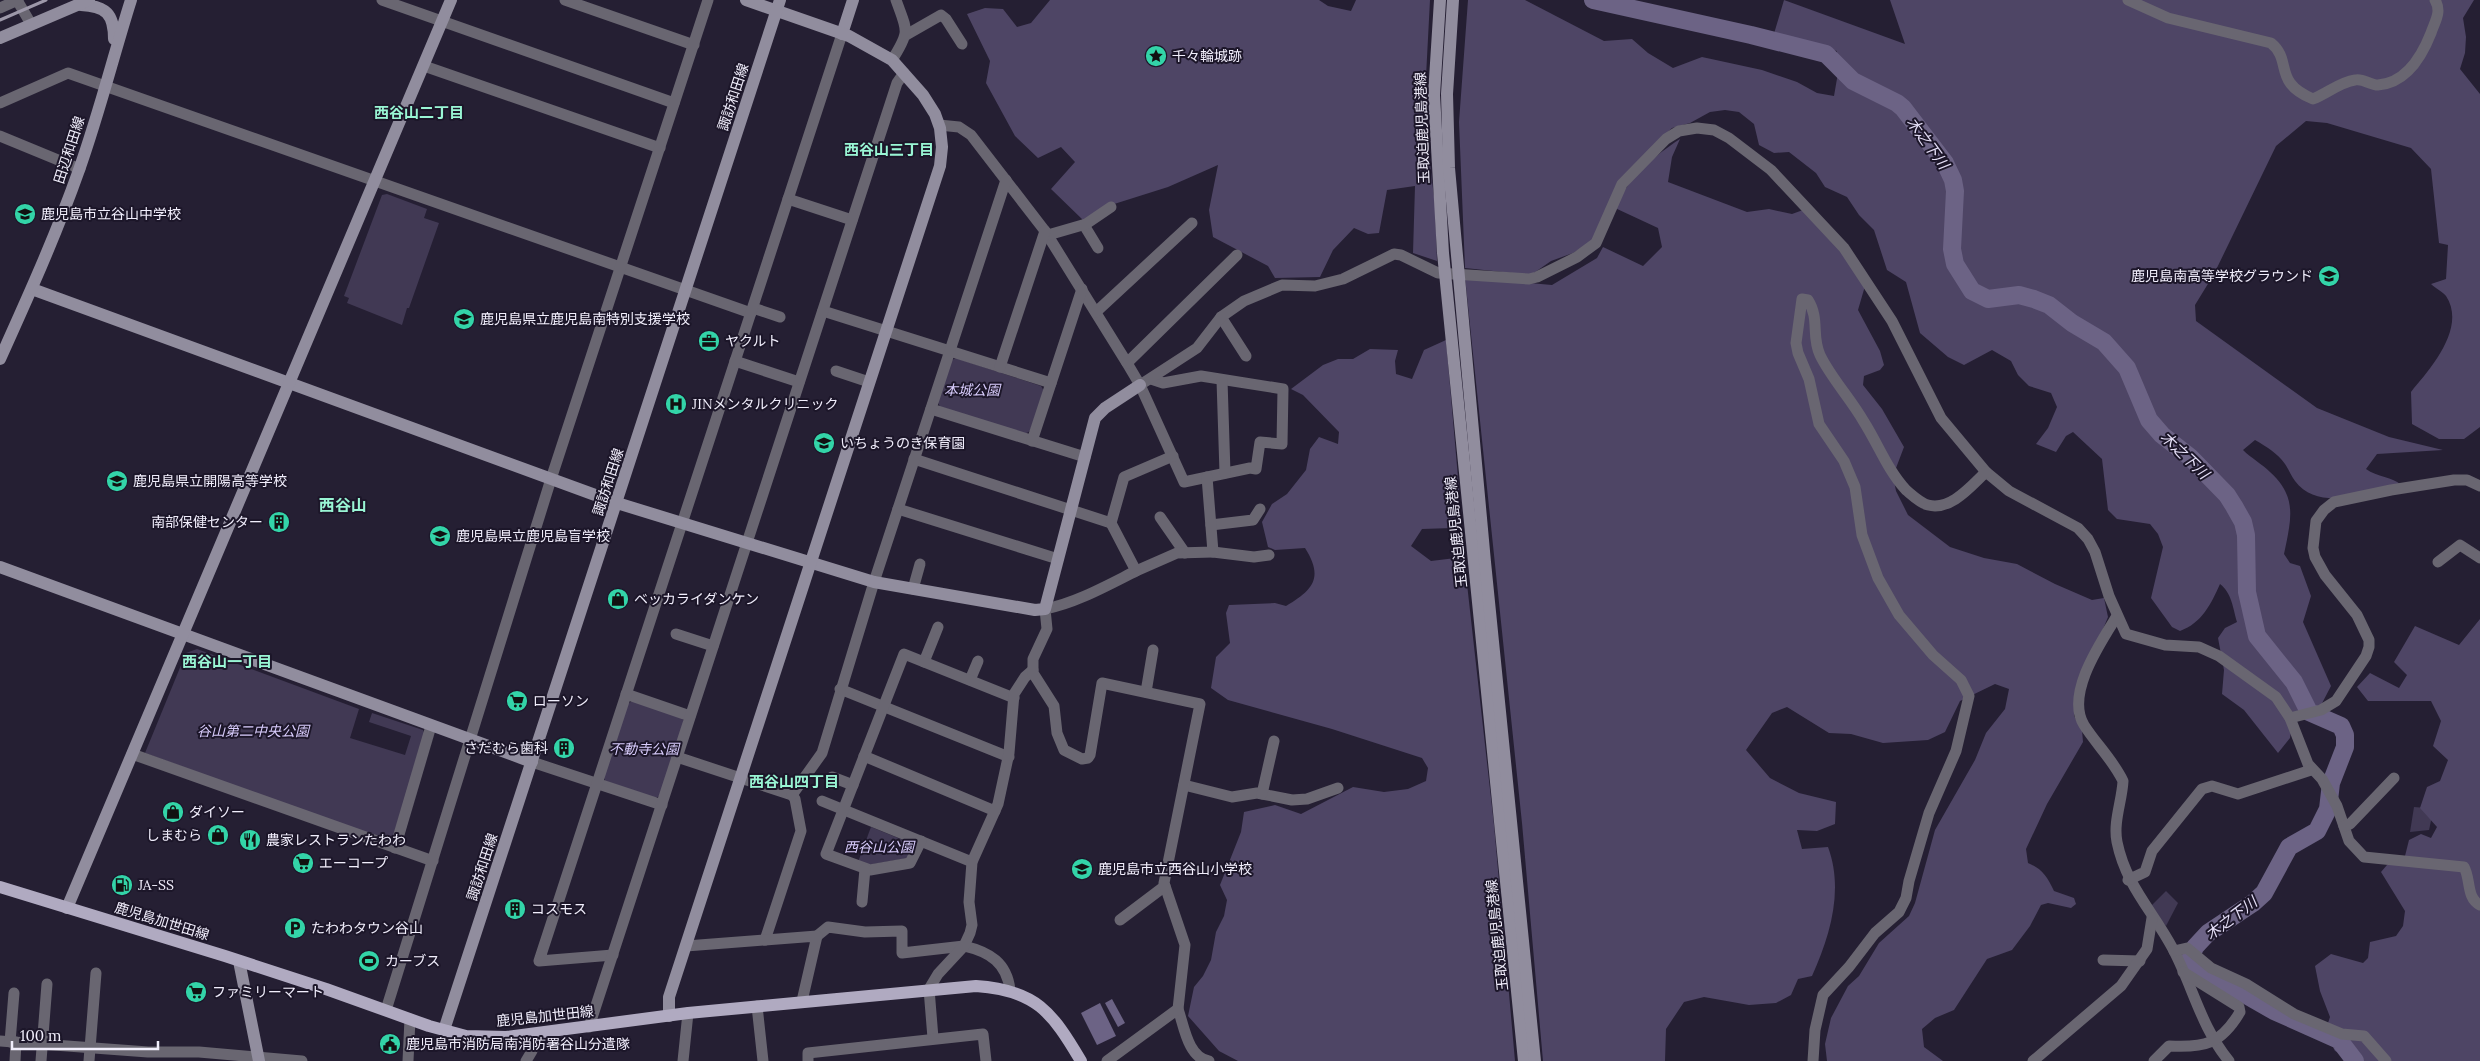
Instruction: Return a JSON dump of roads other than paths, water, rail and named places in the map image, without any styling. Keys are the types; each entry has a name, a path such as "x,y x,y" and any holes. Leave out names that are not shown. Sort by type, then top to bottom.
{"main road":[{"name":"鹿児島加世田線","path":"0,887 239,961 444,1030 481,1037 533,1034 688,1013 802,1001 976,986 1010,990 1026,996 1041,1006 1058,1025 1081,1061"}],"street":[{"path":"0,8 17,0 30,24"},
{"name":"田辺和田線","path":"0,359 32,290 80,169 131,0"},
{"path":"382,0 674,103"},
{"path":"67,908 452,0"},
{"path":"565,0 694,45"},
{"path":"386,1010 551,479 708,0"},
{"path":"669,1016 669,997 940,166 942,147 939,125 923,94 892,60 875,49 778,5 746,0"},
{"path":"613,955 539,961 853,0"},
{"path":"892,60 906,35 906,23 896,0"},
{"name":"玉取迫鹿児島港線","path":"1440,0 1457,251 1458,332"},
{"name":"玉取迫鹿児島港線","path":"1453,0 1443,41 1434,96 1444,253 1458,332 1507,824 1536,1061"},
{"path":"2128,0 2168,18 2187,24 2271,43 2278,48 2284,75 2301,94 2313,99 2327,93 2342,83 2358,79 2378,85 2395,79 2410,70 2423,53 2439,12 2436,0"},
{"path":"0,38 84,2 100,8 110,16 114,23 114,53"},
{"name":"諏訪和田線","path":"444,1030 778,5"},
{"path":"906,35 941,15 946,19 962,44"},
{"path":"424,66 660,148"},
{"path":"589,1027 897,83 904,72"},
{"path":"0,103 68,73 686,290 780,317"},
{"path":"939,125 965,129 1046,233 1127,363 1146,382 1184,482 1250,468 1256,469 1260,442 1282,444 1283,389 1201,376 1163,383 1146,382"},
{"path":"1209,1061 1197,1055 1190,1044 1178,1009 1185,945 1165,886 1200,704 1102,683 1090,755 1082,760 1066,752 1062,746 1057,733 1054,706 1049,696 1038,683 1033,670 1033,659 1048,629 1045,609 1084,457 1097,415 1202,344 1221,317 1244,301 1282,285 1324,284 1361,271 1394,254 1402,255 1438,273 1528,279 1537,277 1577,257 1596,243 1601,236 1615,194 1622,184 1666,139 1679,131 1697,128 1714,130 1743,148 1771,170 1844,248 1892,321 1941,418 1986,472 2009,491 2078,528 2095,552 2122,630 2126,634 2164,645 2199,647 2219,656 2276,697 2293,717 2298,744 2311,770 2319,774 2337,806 2349,841 2364,857 2464,867 2467,872 2471,896 2480,906"},
{"path":"0,136 80,169"},
{"path":"792,795 822,753 874,582 1006,180"},
{"path":"788,199 852,220"},
{"path":"1046,233 1084,224 1111,207"},
{"path":"1096,312 1192,223"},
{"path":"1084,224 1098,248"},
{"path":"1000,367 1046,233"},
{"path":"1127,363 1238,255"},
{"path":"1032,441 1082,289"},
{"path":"32,290 617,503 874,582 1032,610 1045,609 1064,603 1177,553 1213,552 1254,557 1269,555"},
{"path":"1813,1061 1815,1030 1823,995 1849,967 1875,933 1899,912 1906,898 1909,881 1929,813 1956,751 1969,696 1961,680 1933,655 1899,615 1878,578 1862,535 1855,487 1844,462 1819,424 1809,379 1798,353 1796,343 1802,299 1808,300 1813,309 1819,354 1864,422 1893,472 1906,489 1928,505 1940,505 1951,502 1986,472"},
{"path":"823,310 1051,383"},
{"path":"1221,317 1246,356"},
{"path":"735,361 799,382"},
{"path":"836,371 869,382"},
{"path":"1222,380 1225,473"},
{"path":"931,409 1084,457"},
{"path":"1136,571 1111,523 1124,477 1173,456"},
{"path":"914,459 1111,523"},
{"path":"1207,477 1213,552"},
{"path":"2293,717 2321,710 2336,701 2370,647 2369,640 2357,615 2325,575 2315,557 2313,548 2316,521 2324,510 2334,502 2391,490 2454,480 2467,480 2480,486"},
{"path":"898,509 1058,559"},
{"path":"1211,525 1254,520 1260,509"},
{"path":"1160,517 1185,553"},
{"path":"2438,562 2460,545 2480,558"},
{"path":"913,589 920,564"},
{"path":"0,567 431,726 662,805"},
{"path":"2117,616 2094,654 2079,694 2079,707 2083,724 2118,771 2123,781 2116,831 2128,880 2152,918 2163,931 2214,1042 2229,1061"},
{"path":"924,662 938,627"},
{"path":"676,634 713,646"},
{"path":"1146,692 1153,650"},
{"path":"921,841 910,863 870,870 826,854 904,654 1014,698"},
{"path":"970,680 978,661"},
{"path":"933,1038 930,989 938,974 964,946 972,925 968,902 972,862 995,811 1009,757 1014,698 1020,683 1033,670"},
{"path":"840,689 1009,757"},
{"path":"626,694 690,716"},
{"path":"395,848 431,726"},
{"path":"1262,794 1274,741"},
{"path":"132,754 433,861"},
{"path":"864,756 995,811"},
{"path":"677,757 792,795 795,799 801,831 765,940"},
{"path":"2128,880 2145,872 2157,845 2202,788 2212,786 2238,794 2311,770"},
{"path":"832,777 853,786"},
{"path":"2344,826 2350,824 2394,778"},
{"path":"1184,785 1232,797 1262,794 1292,800 1307,799 1338,788"},
{"path":"822,802 972,862"},
{"name":"玉取迫鹿児島港線","path":"1507,824 1524,1061"},
{"path":"862,902 865,869"},
{"path":"1120,920 1165,886"},
{"path":"2033,1061 2111,996 2140,961 2147,949 2152,918"},
{"path":"686,946 817,936 828,927 865,932 902,931 902,954 964,946 982,952 994,959 1008,975 1010,990"},
{"path":"802,1001 817,936"},
{"path":"2174,952 2187,948 2211,968 2246,984 2294,1014 2342,1034 2364,1036 2386,1061"},
{"path":"2103,960 2140,961"},
{"path":"239,961 259,1060"},
{"path":"2154,1061 2169,1046 2192,1047 2214,1042 2235,1021 2240,1012 2239,1007 2183,972"},
{"path":"89,1061 96,973"},
{"path":"41,1061 47,984"},
{"path":"14,993 9,1042 15,1061"},
{"path":"757,1006 763,1061"},
{"path":"1107,1061 1178,1009"},
{"path":"682,1061 688,1013"},
{"path":"408,1061 410,1019"},
{"path":"526,1061 532,1051 533,1034"},
{"path":"808,1061 808,1053 983,1034 986,1061"},
{"path":"9,1042 90,1046 122,1055 302,1061"}],"waterway":[{"name":"木之下川","path":"1593,0 1751,35 1826,54 1853,81 1897,103 1903,108 1945,163 1953,180 1955,191 1952,249 1955,264 1972,291 1988,299 2019,295 2034,299 2049,305 2072,323 2104,342 2127,368 2149,420 2162,435 2190,457 2227,495 2243,522 2246,535 2247,592 2257,636 2294,682 2309,712 2341,726 2345,735 2345,747 2331,783 2328,809 2317,831 2289,847 2264,893 2253,903 2208,933 2195,947 2190,959 2192,964 2274,1011 2339,1040 2355,1061"}],"railway":[{"path":"0,20 46,0"}],"place":[{"name":"千々輪城跡","path":"1156,56"},
{"name":"鹿児島市立谷山中学校","path":"25,214"},
{"name":"鹿児島南高等学校グラウンド","path":"2329,276"},
{"name":"鹿児島県立鹿児島南特別支援学校","path":"464,319"},
{"name":"ヤクルト","path":"709,341"},
{"name":"JINメンタルクリニック","path":"676,404"},
{"name":"いちょうのき保育園","path":"824,443"},
{"name":"鹿児島県立開陽高等学校","path":"117,481"},
{"name":"南部保健センター","path":"279,522"},
{"name":"鹿児島県立鹿児島盲学校","path":"440,536"},
{"name":"ベッカライダンケン","path":"618,599"},
{"name":"ローソン","path":"517,701"},
{"name":"さだむら歯科","path":"564,748"},
{"name":"ダイソー","path":"173,812"},
{"name":"しまむら","path":"218,835"},
{"name":"農家レストランたわわ","path":"250,840"},
{"name":"エーコープ","path":"303,863"},
{"name":"鹿児島市立西谷山小学校","path":"1082,869"},
{"name":"JA-SS","path":"122,885"},
{"name":"コスモス","path":"515,909"},
{"name":"たわわタウン谷山","path":"295,928"},
{"name":"カーブス","path":"369,961"},
{"name":"ファミリーマート","path":"196,992"},
{"name":"鹿児島市消防局南消防署谷山分遣隊","path":"390,1044"}],"district":[{"name":"西谷山二丁目","path":"419,112"},
{"name":"西谷山三丁目","path":"889,149"},
{"name":"西谷山","path":"343,505"},
{"name":"西谷山一丁目","path":"227,661"},
{"name":"西谷山四丁目","path":"794,781"}],"park label":[{"name":"本城公園","path":"972,390"},
{"name":"谷山第二中央公園","path":"253,731"},
{"name":"不動寺公園","path":"644,749"},
{"name":"西谷山公園","path":"879,847"}]}
